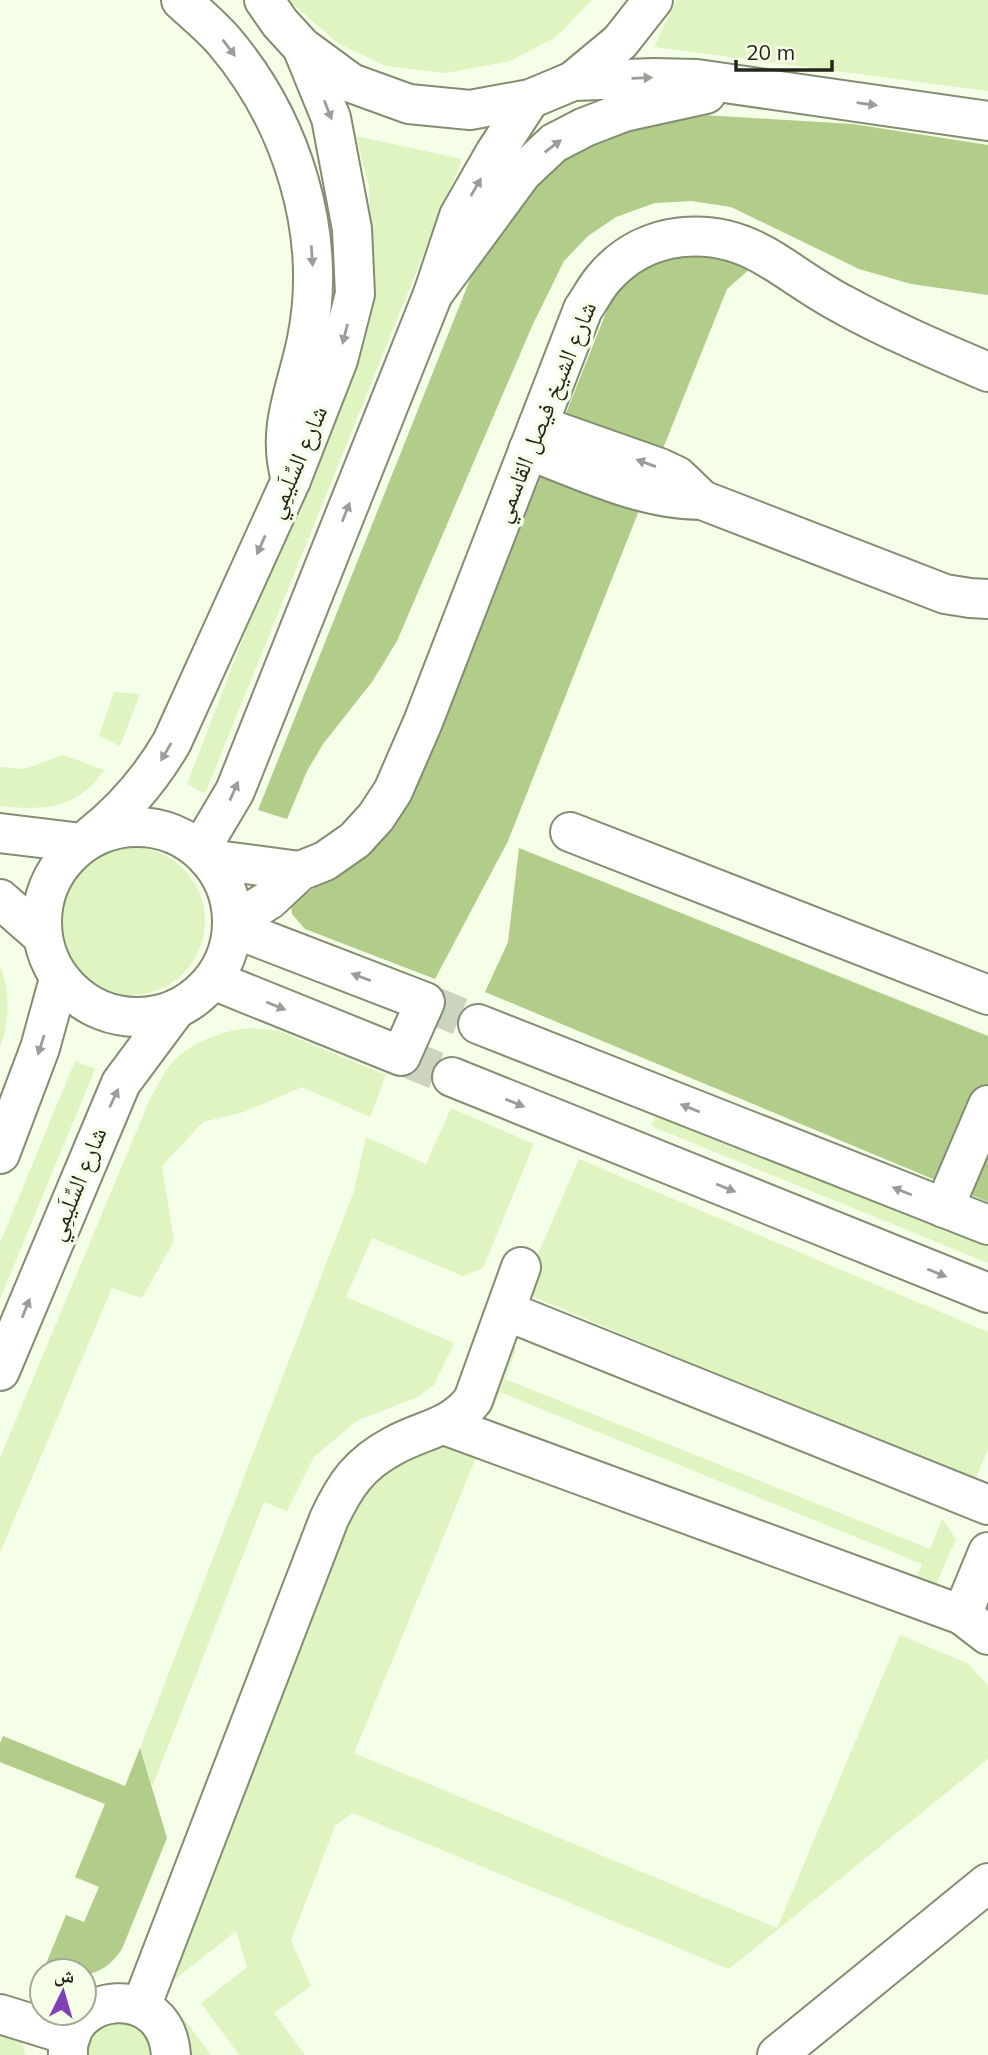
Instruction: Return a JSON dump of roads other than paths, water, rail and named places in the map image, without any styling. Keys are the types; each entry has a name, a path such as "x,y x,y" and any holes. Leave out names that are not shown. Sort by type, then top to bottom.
{"main road":[{"path":"181,0 223,40 257,86 277,121 296,168 305,205 312,249 314,295 307,340 285,429 285,457 291,480"},
{"path":"264,0 302,47 351,83 409,104 470,110 530,99 573,80 620,42 653,0"},
{"name":"شارع السِّلَيمِي","path":"87,839 116,816 137,794 172,742 291,480 338,360 355,294 352,229 331,118 302,47"},
{"path":"573,80 697,79 988,121"},
{"path":"433,294 522,173 554,143 624,112 683,98 750,87"},
{"path":"204,855 235,791 433,294 459,216 530,99"},
{"name":"شارع الشيخ فيصل القاسمي","path":"232,925 269,900 300,871 325,861 355,840 376,817 393,791 583,309 603,278 626,257 648,245 672,237 699,236 729,240 763,254 840,303 880,324 988,372"},
{"path":"533,438 660,468 677,477 702,500 921,586 970,598 988,599"},
{"path":"119,827 148,827 176,835 204,855 218,872 227,890 232,909 232,925 230,946 223,964 197,997 176,1009 145,1018 112,1015 83,1001 59,979 47,958 41,935 42,900 57,867 87,839 119,827"},
{"path":"570,832 988,995"},
{"path":"0,833 87,839"},
{"path":"204,855 300,871"},
{"path":"0,899 41,935"},
{"path":"213,980 401,1056 425,1002 232,925"},
{"path":"0,1154 40,1048 59,979"},
{"name":"شارع السِّلَيمِي","path":"0,1371 121,1083 176,1009"},
{"path":"478,1024 988,1225"},
{"path":"452,1077 988,1293"},
{"path":"944,1208 988,1105"},
{"path":"141,2007 343,1489 365,1464 393,1446 462,1415 473,1400 521,1267"},
{"path":"506,1311 988,1506"},
{"path":"444,1425 975,1625 988,1552"},
{"path":"777,2055 988,1883"},
{"path":"0,2014 70,2046 87,2013 99,2006 127,2003 155,2015 170,2043 171,2055"}],"tunnel":[{"path":"425,1002 478,1024"},
{"path":"401,1056 452,1077"}]}
